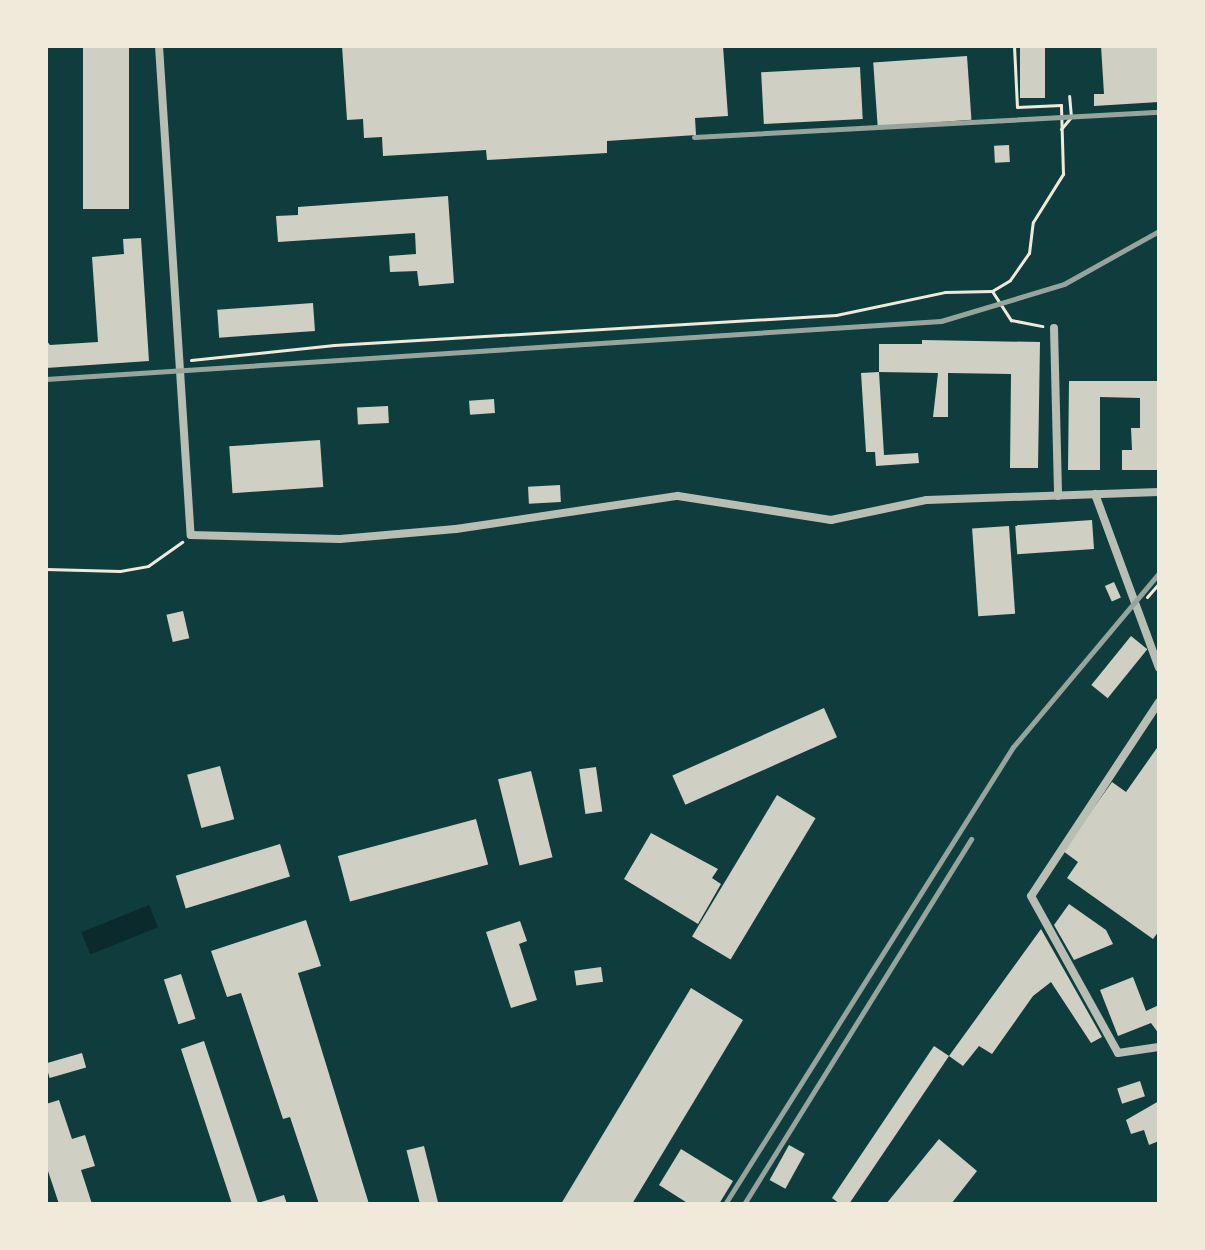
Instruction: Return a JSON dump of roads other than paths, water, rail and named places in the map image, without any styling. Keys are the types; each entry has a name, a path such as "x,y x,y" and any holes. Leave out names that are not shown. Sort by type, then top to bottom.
{"street":[{"path":"159,46 191,535 340,539 456,529 678,496 831,520 927,500 1159,492"},
{"path":"1054,328 1058,496"},
{"path":"1095,494 1159,668"},
{"path":"1159,702 1031,896 1118,1053 1159,1047"}],"water":[{"path":"149,905 158,927 90,955 81,932"}],"railway":[{"path":"694,137 1159,112"},
{"path":"46,379 941,321 1064,284 1159,231"},
{"path":"725,1204 1013,747 1159,573"},
{"path":"744,1204 971,839"}]}
